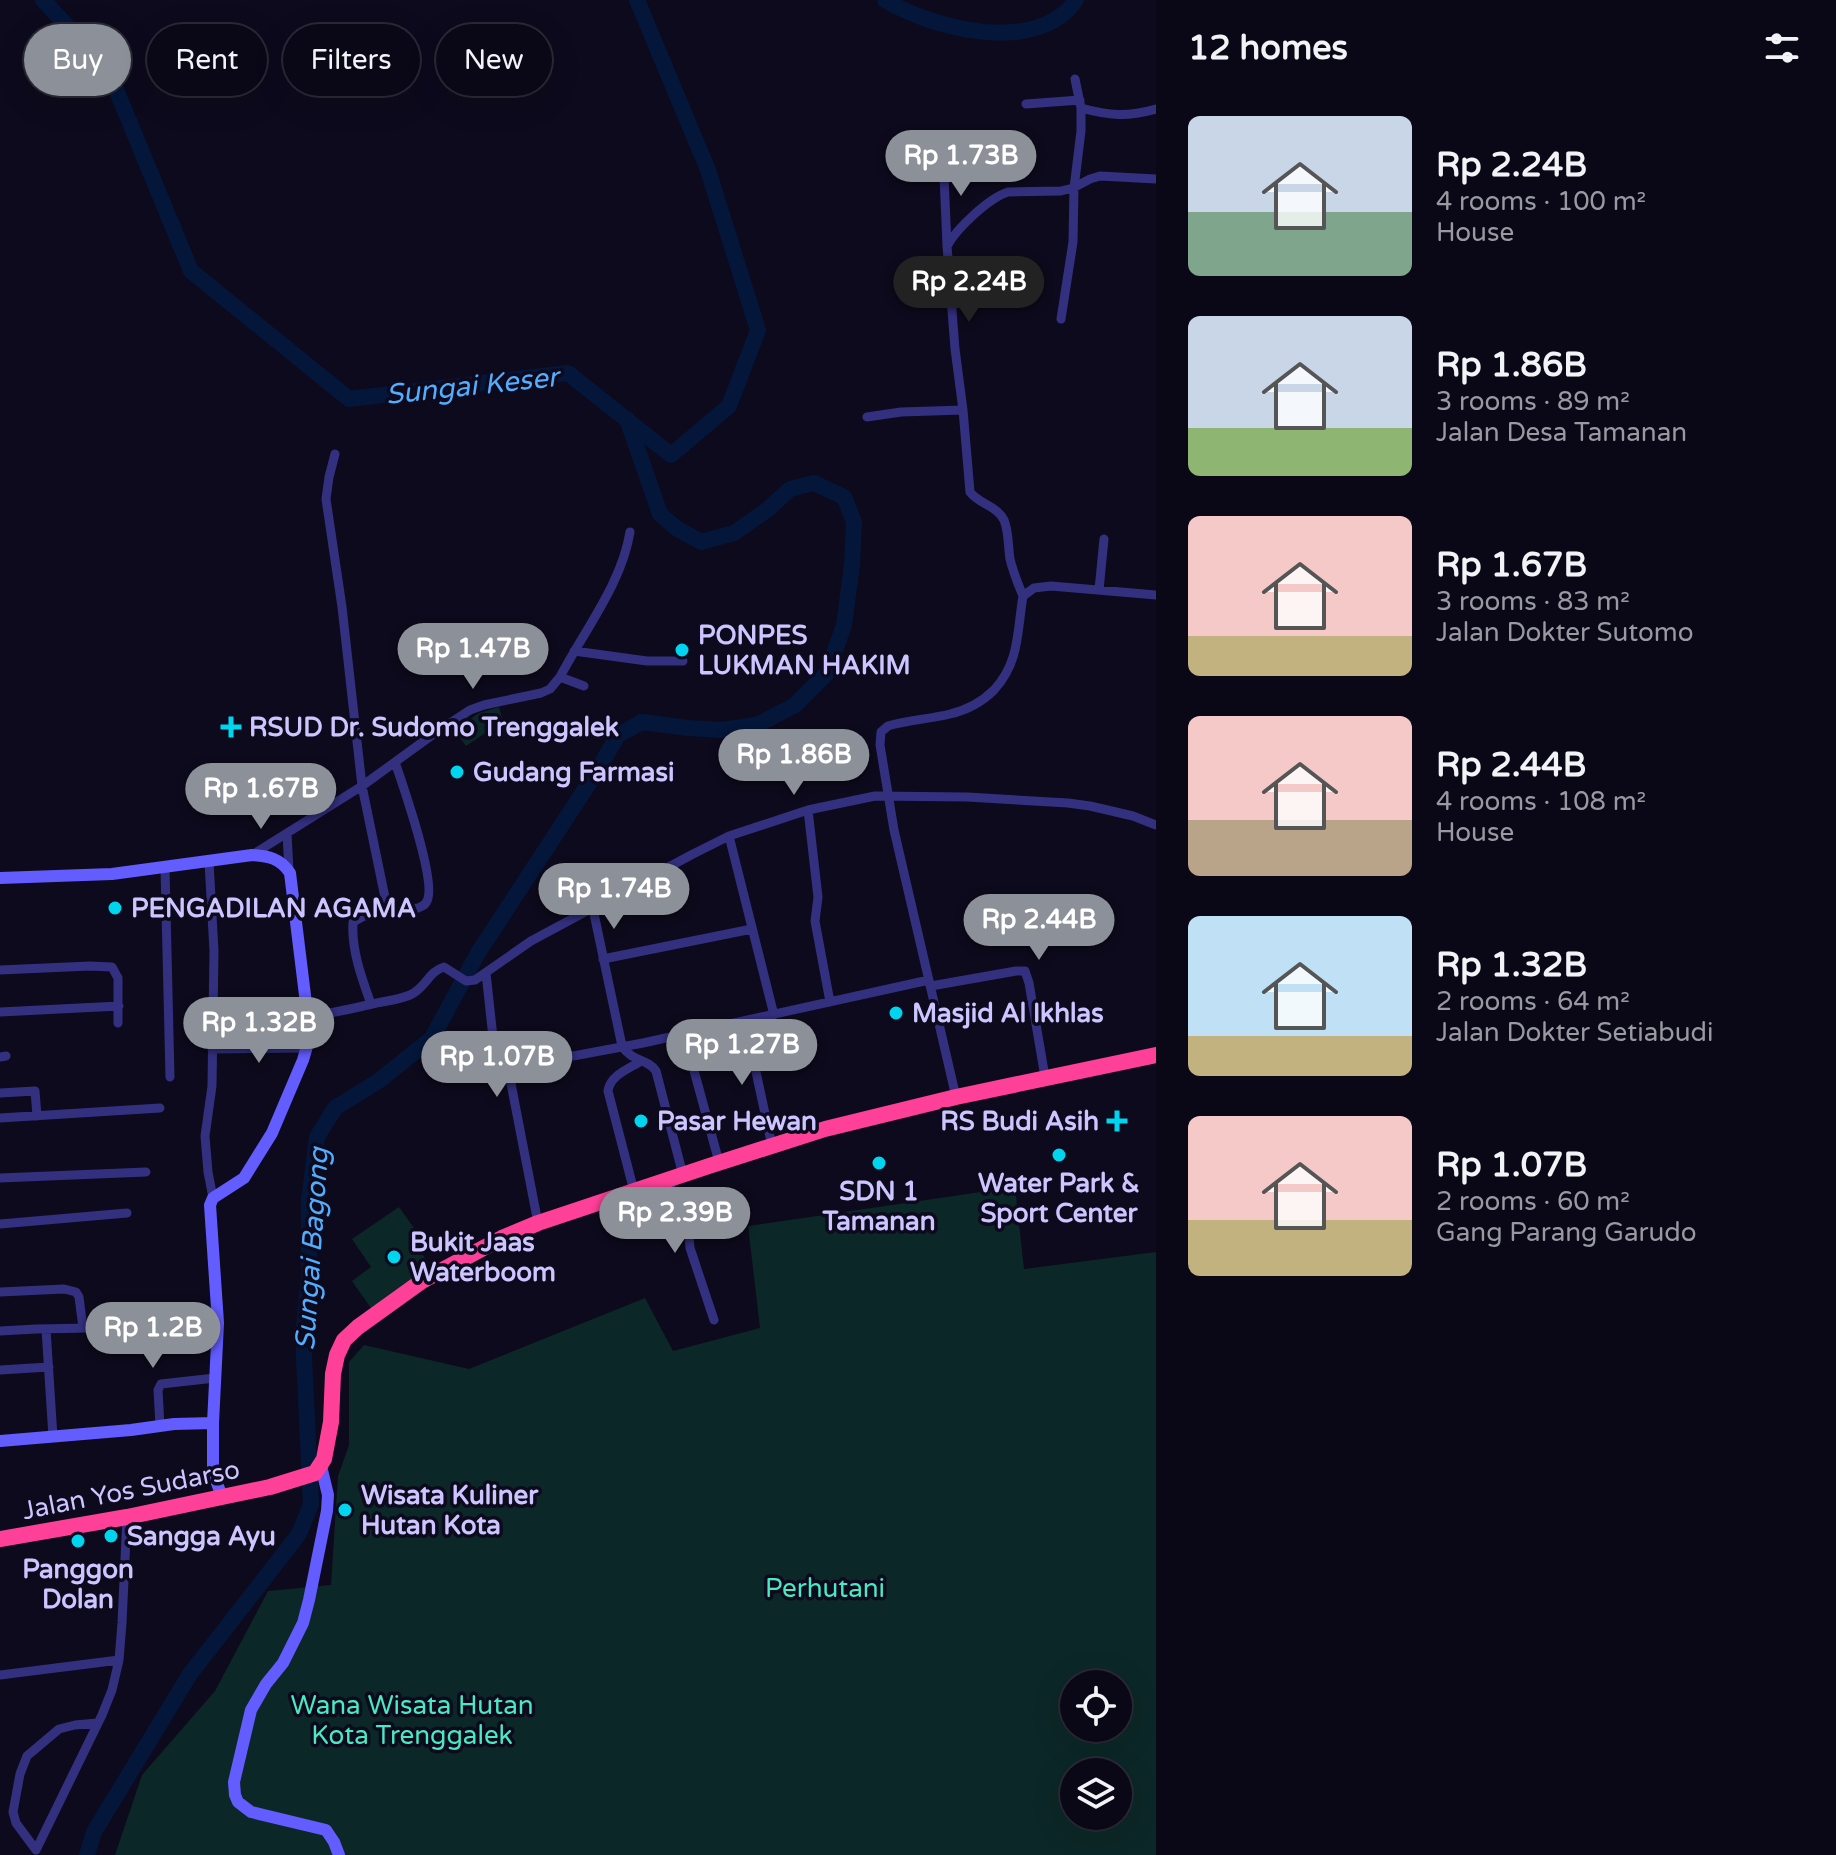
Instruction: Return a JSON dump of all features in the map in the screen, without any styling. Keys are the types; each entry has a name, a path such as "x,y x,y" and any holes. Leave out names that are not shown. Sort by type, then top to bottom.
{"highway":[{"path":"318,1469 324,1459 331,1422 333,1374 344,1340 422,1281 502,1238 538,1223 825,1129 1045,1077 1156,1055"},
{"name":"Jalan Yos Sudarso","path":"0,1539 127,1517 270,1487 318,1469"}],"street":[{"path":"1061,319 1073,242 1074,188 1081,131 1081,104 1075,79"},
{"path":"1026,104 1081,104 1100,113 1121,116 1156,109"},
{"path":"943,152 955,349 970,492 1002,517 1013,571 1023,596 1012,664 988,696 967,709 893,725 881,732 880,745 901,863 956,1097"},
{"path":"947,246 987,203 1008,192 1061,191 1100,176 1156,179"},
{"path":"867,417 901,412 963,410"},
{"path":"335,454 326,499 342,607 362,786 388,912"},
{"path":"252,855 362,786 470,710 550,689 560,677 618,572 627,551 630,532"},
{"path":"1099,590 1104,539"},
{"path":"1023,596 1041,586 1156,595"},
{"path":"574,651 647,661 683,661"},
{"path":"560,677 584,686"},
{"path":"371,1004 357,956 353,922 360,917 422,907 429,895 419,833 395,762"},
{"path":"308,1016 414,994 434,972 444,967 466,981 475,980 531,941 729,836 808,810 869,796 967,797 1068,803 1122,813 1156,825"},
{"path":"808,810 818,897 815,921 830,1002"},
{"path":"222,1497 213,1472 218,1323 210,1205 213,1198 244,1178 272,1133 310,1036 287,834"},
{"path":"729,836 774,1015"},
{"path":"0,878 112,874 252,855 278,860 290,873"},
{"path":"209,862 214,951 212,1086 205,1136 213,1198"},
{"path":"165,868 170,1077"},
{"path":"593,909 622,1046 627,1054 653,1066 656,1071 690,1248 714,1320"},
{"path":"603,959 752,929"},
{"path":"0,970 112,967 118,978 118,1023"},
{"path":"508,1068 930,983 1025,971 1045,1077"},
{"path":"486,973 495,1056 508,1068 538,1223"},
{"path":"0,1012 119,1006"},
{"path":"745,1021 772,1146"},
{"path":"684,1034 719,1162"},
{"path":"212,1049 306,1048"},
{"path":"634,1191 608,1091 613,1079 641,1061"},
{"path":"0,1093 35,1091 37,1116"},
{"path":"0,1118 160,1108"},
{"path":"0,1178 146,1172"},
{"path":"0,1224 127,1213"},
{"path":"0,1292 64,1289 76,1292 83,1328"},
{"path":"0,1331 218,1323"},
{"path":"46,1329 53,1437"},
{"path":"0,1370 49,1367"},
{"path":"160,1426 158,1390 161,1384 215,1378"},
{"path":"0,1441 213,1423"},
{"path":"318,1469 328,1495 327,1511 303,1623 283,1663 251,1710 234,1782 235,1795 242,1806 251,1812 326,1830 339,1855"},
{"path":"36,1852 112,1690 119,1660 127,1517"},
{"path":"0,1675 119,1660"},
{"path":"36,1852 16,1823 13,1812 20,1774 27,1756 59,1729 97,1723"}],"green space":[{"path":"499,707 503,721 466,746 454,730 479,713"},
{"name":"Perhutani","path":"1015,1187 1024,1269 1156,1252 1156,1855 115,1855 142,1775 215,1691 268,1591 331,1585 338,1476 349,1445 349,1362 364,1345 469,1369 645,1298 673,1351 760,1328 748,1226"},
{"name":"Bukit Jaas Waterboom","path":"399,1207 424,1242 417,1247 433,1269 373,1311 352,1281 371,1267 352,1239"}],"waterway":[{"name":"Sungai Keser","path":"43,0 108,70 191,271 349,399 568,373 671,455 729,406 758,330 708,170 637,0"},
{"name":"Sungai Keser","path":"885,0 930,20 984,32 1037,28 1059,17 1076,0"},
{"name":"Sungai Bagong","path":"87,1855 94,1832 190,1674 299,1534 311,1504 303,1336 309,1277 309,1200 317,1137 335,1108 380,1080 432,1038 478,953 618,735 642,722 721,730 757,725 795,705 827,673 844,625 852,564 854,522 844,497 814,483 790,489 734,533 701,542 676,528 660,514 627,419"}],"place":[{"name":"PONPES LUKMAN HAKIM","path":"682,650"},
{"name":"RSUD Dr. Sudomo Trenggalek","path":"231,727"},
{"name":"Gudang Farmasi","path":"457,772"},
{"name":"PENGADILAN AGAMA","path":"115,908"},
{"name":"Masjid Al Ikhlas","path":"896,1013"},
{"name":"Pasar Hewan","path":"641,1121"},
{"name":"RS Budi Asih","path":"1117,1121"},
{"name":"Water Park & Sport Center","path":"1059,1155"},
{"name":"SDN 1 Tamanan","path":"879,1163"},
{"name":"Bukit Jaas Waterboom","path":"394,1257"},
{"name":"Wisata Kuliner Hutan Kota","path":"345,1510"},
{"name":"Sangga Ayu","path":"111,1536"},
{"name":"Panggon Dolan","path":"78,1541"}],"park label":[{"name":"Wana Wisata Hutan Kota Trenggalek","path":"412,1720"}]}
